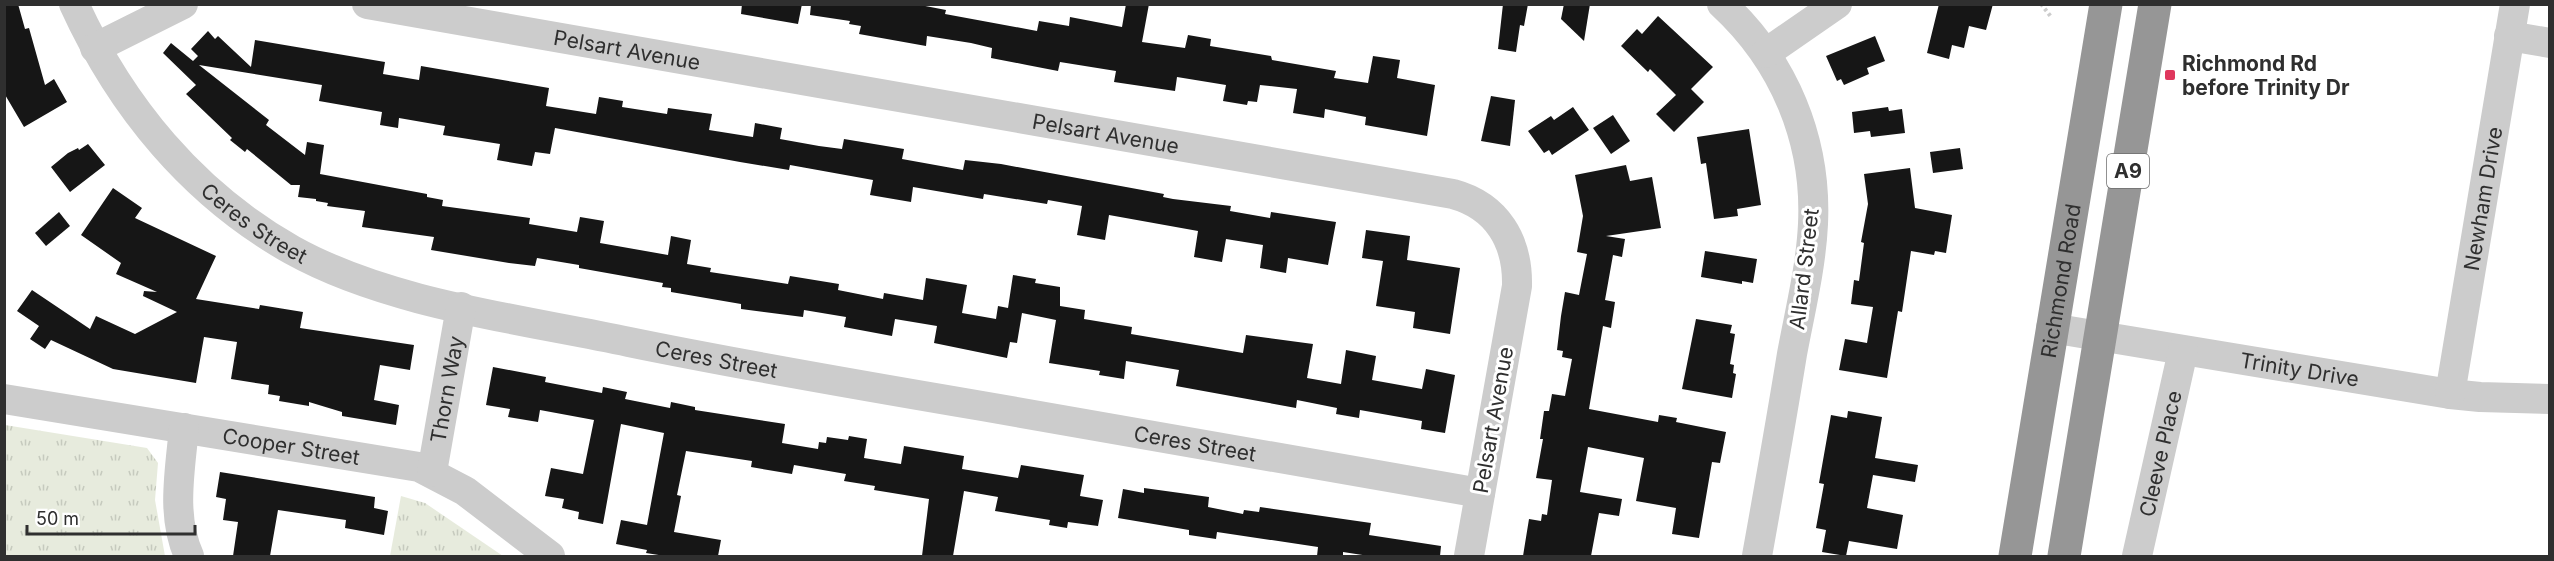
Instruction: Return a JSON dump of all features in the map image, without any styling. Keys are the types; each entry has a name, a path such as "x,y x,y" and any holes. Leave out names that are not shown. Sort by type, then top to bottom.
{"highway":[{"name":"Richmond Road","path":"2016,556 2051,328 2106,4"},
{"name":"A9","path":"2064,556 2155,4"}],"street":[{"name":"Ceres Street","path":"74,4 110,75 146,126 180,164 236,214 296,252 350,277 461,307 711,359 1480,493"},
{"path":"95,48 183,4"},
{"name":"Pelsart Avenue","path":"366,4 1465,197 1484,208 1501,224 1511,241 1517,270 1469,556"},
{"name":"Allard Street","path":"1722,4 1766,53 1786,87 1801,126 1811,168 1813,223 1757,556"},
{"path":"1766,53 1837,4"},
{"name":"Newham Drive","path":"2450,394 2515,4"},
{"path":"2509,36 2550,43"},
{"name":"Thorn Way","path":"432,472 461,307"},
{"name":"Trinity Drive","path":"2051,328 2450,394 2550,399"},
{"name":"Cleeve Place","path":"2137,556 2183,351"},
{"name":"Cooper Street","path":"4,399 399,462 432,472 465,491 550,556"},
{"path":"184,428 178,497 180,537 189,556"}],"path":[{"path":"2041,4 2052,18"}],"green space":[{"path":"5,425 147,448 158,463 155,500 165,556 5,556"},
{"path":"401,496 425,503 503,556 390,556"}],"building":[{"path":"4,4 18,4 25,29 29,28 45,85 54,79 67,102 24,127 4,93"},
{"path":"742,4 802,4 798,24 741,14"},
{"path":"811,4 915,4 946,10 945,14 1037,31 1039,21 1069,26 1070,17 1122,27 1126,4 1149,4 1142,42 1185,48 1188,35 1211,39 1210,46 1271,56 1272,60 1336,71 1334,78 1368,83 1373,56 1400,60 1397,78 1435,85 1427,136 1365,125 1366,117 1325,109 1324,118 1293,113 1297,89 1260,85 1257,102 1248,101 1247,105 1223,101 1226,85 1177,77 1175,91 1114,82 1116,71 1060,62 1058,71 991,58 992,48 971,43 927,36 926,46 859,34 861,26 849,24 850,21 810,15"},
{"path":"1503,4 1528,4 1524,26 1520,25 1516,52 1498,49"},
{"path":"1564,4 1590,4 1584,41 1561,19"},
{"path":"1939,4 1993,4 1986,30 1969,26 1964,48 1952,45 1949,59 1927,53"},
{"path":"1658,16 1713,67 1691,89 1704,102 1674,132 1656,114 1676,95 1650,69 1648,72 1621,46 1637,29 1642,34"},
{"path":"208,31 215,39 218,36 251,67 255,40 385,62 383,74 419,80 421,66 549,88 546,106 596,114 599,97 623,101 622,107 667,114 668,108 712,114 709,130 753,137 755,123 782,128 780,139 819,146 842,149 844,139 904,149 902,159 963,170 965,160 1001,164 1164,194 1163,197 1173,199 1231,206 1230,211 1270,218 1271,212 1336,222 1328,265 1288,258 1286,273 1260,268 1263,245 1226,239 1222,262 1194,257 1198,231 1109,215 1105,240 1077,235 1082,206 1048,200 1047,204 984,194 983,199 913,187 911,202 870,195 873,180 790,165 789,170 740,162 555,128 550,154 535,152 532,166 497,160 500,144 443,135 445,126 399,118 398,128 380,125 382,112 319,101 322,85 199,65 269,120 266,125 305,155 307,142 324,145 320,174 427,194 427,197 443,200 442,206 530,218 529,224 577,232 580,217 604,221 600,243 668,255 671,236 691,240 687,264 711,268 710,272 788,284 790,276 839,284 838,290 883,299 884,293 923,300 926,278 967,285 962,313 996,319 998,306 1008,308 1013,275 1036,279 1035,283 1060,287 1060,306 1085,310 1084,319 1132,327 1131,334 1243,353 1246,335 1313,344 1307,378 1341,384 1346,350 1376,356 1372,380 1422,389 1426,369 1455,375 1445,433 1421,429 1422,421 1360,410 1359,418 1336,414 1337,408 1297,400 1296,408 1176,386 1179,370 1126,361 1124,379 1099,375 1100,371 1049,363 1056,320 1022,313 1017,343 1010,342 1007,358 934,343 937,326 895,319 892,336 844,327 846,317 804,310 803,317 741,309 741,304 671,292 671,288 662,287 663,283 579,268 579,265 537,258 535,266 431,250 434,237 362,227 365,211 327,206 328,203 316,201 316,199 298,197 300,185 291,185 247,149 245,152 230,140 232,138 186,94 196,85 163,53 171,43 193,61 198,56 191,49"},
{"path":"1875,36 1885,61 1867,68 1869,74 1844,85 1841,79 1837,81 1826,56"},
{"path":"1491,96 1515,100 1510,146 1481,141"},
{"path":"1573,107 1589,130 1552,155 1549,150 1544,153 1528,131 1551,116 1554,120"},
{"path":"1888,107 1889,111 1902,109 1905,133 1871,137 1870,131 1854,133 1852,112"},
{"path":"1613,115 1630,141 1611,154 1593,128"},
{"path":"1749,129 1761,205 1737,209 1738,216 1714,219 1706,163 1701,164 1697,137"},
{"path":"88,144 105,165 70,192 51,167 68,153"},
{"path":"1960,148 1963,169 1933,173 1930,152"},
{"path":"1626,165 1630,181 1652,177 1661,228 1606,236 1625,239 1622,257 1613,255 1605,300 1615,302 1611,328 1603,326 1589,409 1658,422 1659,415 1677,418 1676,422 1726,432 1720,463 1712,462 1699,538 1672,534 1676,508 1636,501 1644,458 1588,447 1580,492 1622,499 1619,516 1599,513 1591,556 1523,556 1529,519 1541,521 1542,514 1547,515 1552,480 1536,478 1543,439 1540,439 1544,411 1549,411 1552,394 1565,396 1572,359 1562,357 1563,351 1557,350 1561,316 1565,292 1579,295 1587,254 1577,252 1583,216 1575,175"},
{"path":"1910,168 1915,208 1952,215 1946,253 1935,251 1934,255 1911,251 1902,312 1898,311 1887,378 1839,370 1845,339 1867,343 1873,307 1851,304 1854,280 1859,281 1864,243 1861,242 1868,204 1864,174"},
{"path":"113,188 142,208 135,218 216,256 196,299 259,309 260,305 303,312 300,328 414,345 410,370 380,365 374,400 399,405 396,425 342,416 342,412 309,402 309,406 279,401 280,396 268,394 269,385 231,379 237,342 204,337 196,383 113,369 51,340 45,349 30,339 39,326 17,311 32,290 90,329 96,316 135,334 177,312 143,296 144,291 157,292 116,274 121,263 81,235"},
{"path":"59,212 70,226 46,246 35,233"},
{"path":"1366,230 1410,236 1407,260 1460,268 1450,334 1413,328 1415,312 1376,306 1383,261 1362,258"},
{"path":"1705,251 1757,259 1753,283 1742,281 1742,284 1701,277"},
{"path":"1696,319 1732,325 1730,333 1735,334 1730,364 1734,365 1733,373 1736,374 1732,398 1682,389"},
{"path":"493,367 546,377 545,382 602,393 603,387 627,392 625,399 670,408 671,402 695,407 695,410 785,424 782,443 818,449 819,442 826,443 827,437 848,440 849,436 867,439 864,458 901,464 904,446 964,456 962,469 1018,478 1021,465 1084,475 1080,496 1103,500 1098,526 1068,522 1067,528 1049,525 1050,520 995,511 998,497 964,491 953,556 922,556 929,499 874,490 875,486 844,481 846,474 794,465 792,474 751,467 752,461 686,451 677,495 681,496 674,532 721,540 718,556 665,556 646,553 647,550 616,544 621,520 647,525 664,433 621,424 603,524 578,519 579,512 562,508 564,499 545,496 551,468 583,474 594,420 540,410 538,422 508,417 510,409 486,405"},
{"path":"1848,411 1882,417 1875,458 1918,465 1915,482 1873,475 1867,508 1903,515 1897,549 1849,541 1846,556 1822,552 1826,530 1816,528 1824,484 1819,483 1831,415 1847,418"},
{"path":"220,472 375,497 374,508 388,511 384,535 345,528 346,520 278,510 270,556 233,556 238,522 223,520 226,499 216,497"},
{"path":"1144,488 1209,497 1208,507 1243,514 1244,510 1259,512 1260,507 1371,523 1369,535 1441,546 1440,556 1369,556 1343,552 1343,556 1317,556 1318,547 1217,532 1216,539 1189,535 1189,530 1118,518 1123,489 1144,493"}],"place":[{"name":"Richmond Rd before Trinity Dr","path":"2170,75"}]}
